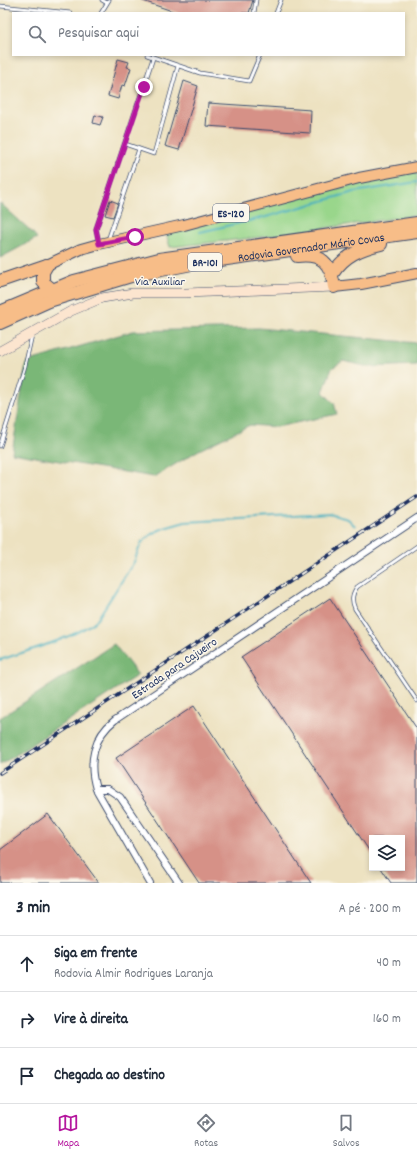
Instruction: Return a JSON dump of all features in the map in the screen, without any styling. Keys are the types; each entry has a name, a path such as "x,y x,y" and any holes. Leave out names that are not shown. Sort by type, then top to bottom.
{"highway":[{"name":"Rodovia Governador Mário Covas","path":"0,312 94,275 159,259 417,223"},
{"name":"Rodovia Governador Mário Covas","path":"0,323 49,301 131,276 192,264 417,234"},
{"path":"333,273 339,264 353,253 417,234"},
{"path":"244,257 276,259 307,255 315,256 328,265 333,273 334,287"},
{"path":"47,265 42,272 43,282 54,290"},
{"path":"0,281 47,265"}],"main road":[{"name":"ES-120","path":"47,265 81,249 103,243 184,225 359,178 417,167"},
{"path":"334,287 361,284 417,273"}],"street":[{"name":"Via Auxiliar","path":"0,351 72,311 102,298 133,292 186,293 334,287"},
{"name":"Estrada para Cajueiro","path":"150,883 96,788 92,773 94,752 99,738 110,724 417,518"},
{"path":"96,788 108,789 118,794 179,883"}],"lane":[{"path":"102,0 108,1 102,12"},
{"path":"254,12 256,0"},
{"path":"276,12 281,0"},
{"path":"0,6 61,12"},
{"path":"149,56 200,73 249,81 260,56"},
{"path":"103,243 96,229 153,58"},
{"path":"125,144 154,154 178,66"},
{"path":"103,243 139,149"},
{"path":"0,446 25,366 32,334"},
{"path":"417,546 360,584 354,593 352,600 355,609 417,701"}],"green space":[{"path":"417,170 417,215 262,237 170,247 166,233 193,222"},
{"path":"0,203 37,238 0,258"},
{"path":"259,328 417,343 417,365 369,367 343,361 332,368 323,392 334,403 337,414 277,427 250,425 199,450 154,477 12,453 26,364 33,360 133,331"},
{"path":"114,644 138,675 0,765 0,718"}],"building":[{"path":"140,0 253,0 249,12 175,12"},
{"path":"118,59 129,62 127,67 131,68 125,86 122,85 118,99 108,96"},
{"path":"184,81 198,86 179,150 165,146"},
{"path":"208,103 311,110 310,133 206,126"},
{"path":"95,115 103,117 100,125 93,123"},
{"path":"110,200 118,203 113,217 105,215"},
{"path":"330,598 417,729 417,883 391,883 383,871 405,871 405,835 369,835 369,850 241,657"},
{"path":"194,706 311,883 199,883 116,758"},
{"path":"48,814 99,883 0,883 0,850"}],"waterway":[{"path":"200,232 266,217 354,192 417,182"},
{"path":"0,660 67,637 91,624 98,618 134,562 141,543 153,533 164,528 185,522 329,514 348,519 355,526"}],"railway":[{"path":"0,773 417,497"}],"route":[{"path":"135,237 99,244 96,229 144,87"}]}
